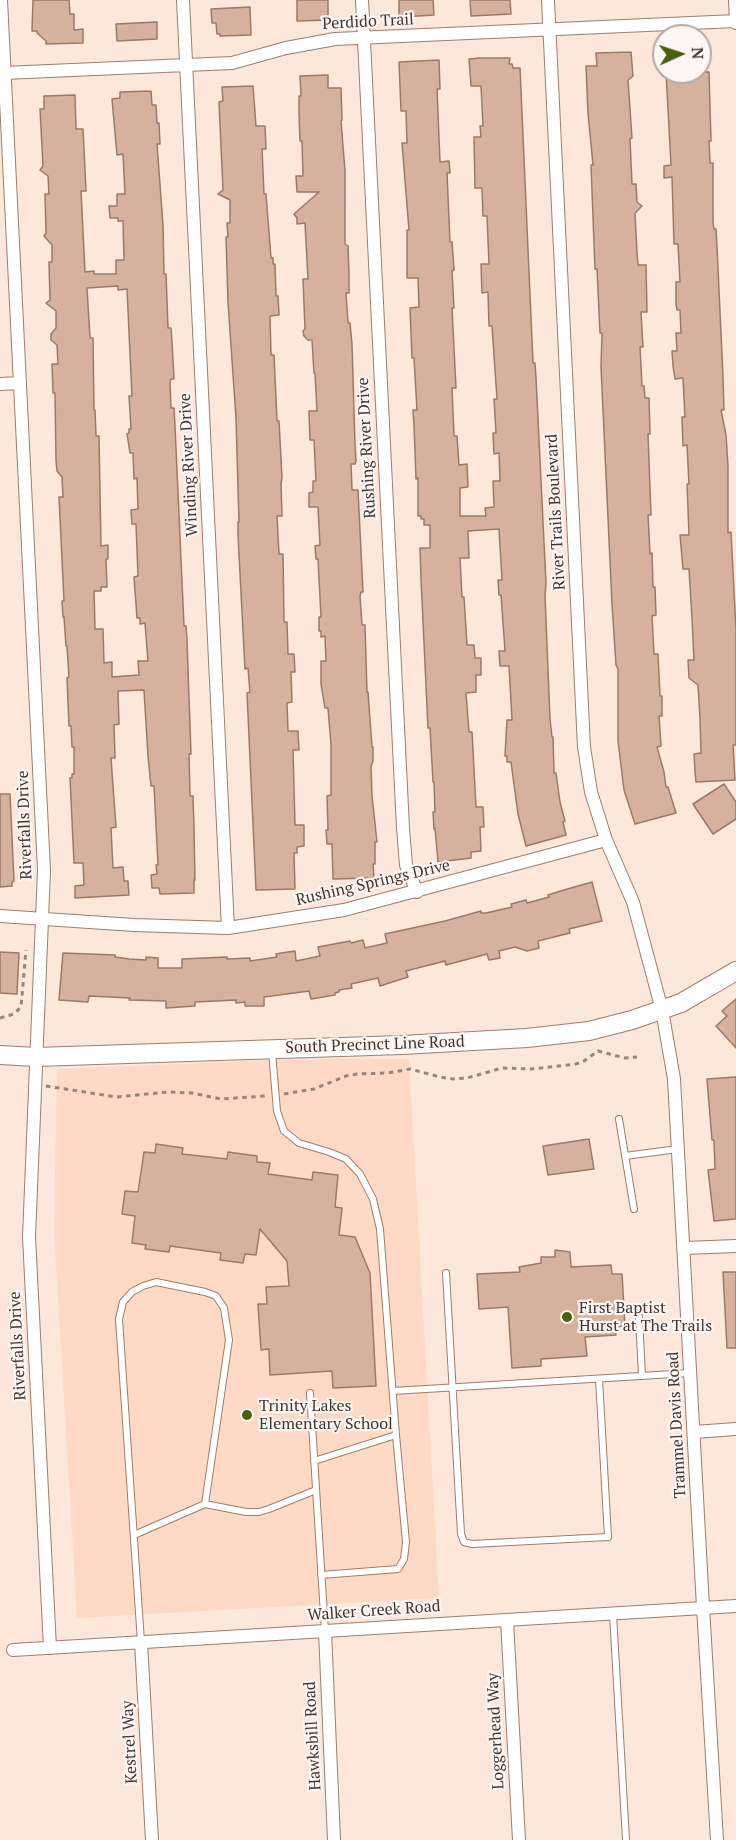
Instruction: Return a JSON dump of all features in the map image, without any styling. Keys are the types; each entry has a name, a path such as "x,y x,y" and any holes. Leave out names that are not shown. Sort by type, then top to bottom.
{"main road":[{"name":"South Precinct Line Road","path":"0,1055 36,1056 402,1045 527,1038 589,1031 662,1010 736,971"}],"street":[{"name":"Riverfalls Drive","path":"1,0 44,870 29,1238 50,1648"},
{"name":"Winding River Drive","path":"183,0 228,928"},
{"name":"Rushing River Drive","path":"362,0 403,828 406,865 417,892"},
{"name":"River Trails Boulevard","path":"548,0 584,747 591,792 606,840 633,902 662,1010"},
{"path":"735,0 736,22"},
{"name":"Perdido Trail","path":"4,73 232,63 335,39 736,22"},
{"path":"0,384 20,383"},
{"name":"Rushing Springs Drive","path":"0,916 134,925 228,928 344,910 606,840"},
{"name":"Trammel Davis Road","path":"662,1010 674,1079 679,1149 717,1840"},
{"path":"685,1248 736,1246"},
{"path":"694,1432 736,1430"},
{"name":"Walker Creek Road","path":"13,1650 736,1606"},
{"name":"Loggerhead Way","path":"507,1620 519,1840"},
{"name":"Hawksbill Road","path":"325,1631 334,1840"},
{"name":"Kestrel Way","path":"141,1642 152,1840"}],"lane":[{"path":"272,1050 277,1111 284,1131 299,1143 346,1159 360,1174 373,1199 380,1228 406,1542 404,1559 398,1569 321,1575"},
{"path":"619,1119 634,1209"},
{"path":"625,1156 679,1149"},
{"path":"446,1273 461,1534 464,1542 472,1545 608,1537 599,1379"},
{"path":"141,1642 119,1319 123,1302 132,1292 156,1282 206,1292 216,1296 224,1308 229,1340 205,1504"},
{"path":"639,1317 642,1376"},
{"path":"393,1391 691,1373"},
{"path":"310,1393 325,1631"},
{"path":"314,1461 396,1435"},
{"path":"134,1535 205,1504 246,1512 259,1512 316,1490"},
{"path":"613,1613 626,1840"}],"path":[{"path":"0,1018 14,1014 21,1007 27,944"},
{"path":"35,1085 116,1097 168,1092 192,1093 221,1099 314,1089 357,1074 388,1073 410,1069 440,1077 460,1078 502,1068 531,1069 576,1064 598,1051 626,1058 637,1057"}],"shaded area":[{"name":"Trinity Lakes Elementary School","path":"304,1059 409,1059 439,1598 77,1618 54,1231 57,1069"}],"building":[{"path":"33,0 69,0 70,14 74,14 74,30 83,29 83,43 46,44 37,31 32,31"},
{"path":"297,0 328,0 328,20 297,21"},
{"path":"399,0 433,0 434,15 402,17 399,15"},
{"path":"470,0 510,0 511,14 471,16"},
{"path":"250,7 251,35 220,36 217,34 216,23 212,23 211,9"},
{"path":"157,22 157,39 117,41 116,24"},
{"path":"631,52 633,76 628,80 632,184 636,184 637,202 642,206 635,213 638,265 646,265 647,312 641,312 643,347 640,347 642,386 644,386 645,398 649,398 651,515 648,515 656,615 652,616 654,654 658,654 660,696 662,696 662,716 659,716 661,746 657,747 666,787 668,787 676,813 635,824 624,790 618,741 618,669 612,604 601,367 602,333 600,333 597,269 595,269 591,165 593,165 586,66 597,66 596,53"},
{"path":"510,58 509,64 512,64 513,68 520,68 533,363 535,363 536,378 546,583 550,719 554,773 556,773 566,835 526,846 518,814 511,762 507,762 507,756 505,756 507,720 512,720 509,666 500,666 499,651 505,651 498,580 502,580 499,529 468,531 469,558 460,558 462,597 464,597 467,645 474,645 475,658 481,658 481,675 476,675 476,692 466,693 469,732 472,732 476,807 483,807 484,827 480,827 481,851 471,852 471,858 438,862 434,829 434,782 430,728 428,728 420,548 430,548 430,525 424,525 424,519 418,516 413,410 417,410 410,308 419,307 418,278 407,278 407,230 409,230 402,143 407,143 406,111 401,111 399,62 439,60 440,89 437,89 440,162 449,161 450,173 447,173 450,242 452,242 454,270 452,271 454,308 452,308 456,388 452,388 454,436 457,436 459,465 467,464 468,487 460,488 460,516 486,516 485,508 494,507 493,481 500,481 499,453 494,454 493,433 496,433 494,399 497,399 492,326 489,326 488,292 482,293 481,264 489,264 487,216 483,216 482,188 475,188 474,137 481,137 480,126 483,126 481,86 471,86 469,59"},
{"path":"328,75 328,88 341,88 345,171 345,244 348,246 349,272 349,293 346,293 352,344 356,461 355,464 351,464 352,490 358,490 363,592 360,596 362,625 365,625 367,692 373,747 372,796 377,842 375,842 375,864 373,864 374,878 333,879 332,844 327,844 326,830 328,830 327,796 331,795 331,744 328,708 325,708 321,684 321,661 326,661 325,636 321,637 321,631 319,631 319,617 321,617 318,559 316,559 315,546 320,545 318,507 309,507 309,493 313,492 313,481 316,481 314,440 310,440 309,411 317,411 312,340 304,336 303,331 305,329 303,279 308,279 305,223 297,224 294,214 319,192 297,192 296,176 303,176 299,113 300,76"},
{"path":"667,84 709,84 710,163 713,163 713,222 714,229 716,229 723,377 724,410 721,410 726,435 728,533 731,532 736,630 736,745 733,745 735,780 696,782 694,754 701,753 698,685 689,678 688,660 694,660 689,569 683,569 680,535 689,535 687,445 683,446 682,417 685,417 683,378 675,379 672,351 677,351 676,333 681,333 680,310 677,310 676,304 676,282 680,282 678,244 674,244 672,177 664,178 664,166 671,165"},
{"path":"253,86 256,126 265,126 266,149 262,149 264,194 266,194 271,258 275,264 279,315 270,316 271,355 274,355 282,478 282,516 277,516 279,554 283,554 284,622 287,622 288,654 294,654 295,672 291,672 292,702 287,703 288,731 298,731 299,750 293,750 295,825 304,825 304,846 297,847 297,853 294,853 295,889 256,890 247,693 250,692 248,668 245,669 238,535 236,418 228,302 226,237 228,237 227,223 230,223 230,200 218,194 223,190 219,102 223,101 222,87"},
{"path":"151,91 152,105 156,105 157,123 159,123 160,144 157,144 164,274 166,274 168,328 171,328 174,379 170,382 171,408 174,408 184,626 186,626 187,640 191,754 189,754 190,796 193,796 195,880 194,893 160,894 159,888 152,888 151,875 157,874 156,865 158,865 154,786 151,786 144,690 118,691 119,724 114,725 115,758 111,758 116,827 111,828 113,868 123,867 124,881 128,881 129,895 75,898 75,886 84,885 83,863 74,863 70,778 74,774 74,747 72,747 71,726 69,726 67,678 69,677 62,601 64,601 59,497 63,497 62,477 57,471 56,461 55,393 53,393 52,364 58,364 57,345 51,340 51,334 56,328 56,311 46,303 50,300 49,262 52,262 52,245 44,236 46,233 45,194 49,194 48,176 40,170 43,166 40,109 44,109 44,96 75,95 76,129 83,129 86,191 81,191 85,272 116,274 116,260 124,260 123,221 110,218 109,206 117,206 117,194 125,194 123,154 117,155 112,99 120,98 120,92","holes":["118,286 118,290 127,289 132,396 129,396 131,429 127,434 130,453 133,453 134,479 137,478 138,509 131,510 132,524 136,524 138,576 134,577 137,618 140,618 140,624 145,623 148,661 138,661 139,675 112,677 112,662 104,663 103,629 95,629 94,591 101,591 101,587 107,587 108,545 101,546 99,436 96,436 93,338 90,338 87,288"]},
{"path":"724,784 736,802 736,819 713,834 693,804"},
{"path":"0,794 10,794 14,881 12,886 0,887"},
{"path":"592,882 602,921 569,929 570,933 538,941 539,948 527,951 515,947 499,951 500,958 489,960 487,954 446,965 445,961 406,971 408,977 380,986 378,978 351,984 352,988 339,990 335,995 311,999 309,991 264,997 264,1006 245,1006 245,1002 236,1003 236,1000 195,1002 195,1006 166,1008 166,1001 129,1000 130,998 89,996 88,1002 59,1000 63,953 115,955 115,957 146,960 146,957 158,958 158,968 182,968 182,959 227,957 227,959 250,958 250,961 277,957 276,954 295,951 296,961 320,956 318,947 363,940 365,948 387,943 385,934 481,911 481,913 486,913 512,907 511,904 526,900 527,903"},
{"path":"0,952 19,953 17,994 0,993"},
{"path":"736,999 736,1048 716,1026 727,1016 722,1011"},
{"path":"736,1077 736,1219 714,1221 708,1170 715,1169 714,1140 712,1140 707,1079"},
{"path":"589,1139 594,1169 548,1175 543,1146"},
{"path":"156,1144 183,1148 182,1154 227,1159 228,1152 257,1156 257,1162 270,1163 268,1174 312,1180 313,1172 338,1175 335,1207 342,1208 339,1235 355,1237 370,1273 376,1386 333,1388 332,1371 270,1375 269,1349 261,1350 258,1304 267,1304 266,1287 289,1286 287,1261 260,1229 256,1255 245,1254 243,1263 220,1260 221,1253 170,1246 169,1252 145,1249 146,1245 132,1243 135,1216 122,1214 125,1191 138,1192 144,1152 155,1153"},
{"name":"First Baptist Hurst at The Trails","path":"555,1250 570,1252 571,1267 611,1265 612,1274 622,1274 625,1326 615,1327 616,1335 585,1337 587,1356 541,1359 541,1366 512,1368 508,1307 479,1309 477,1274 520,1272 519,1267 541,1263 541,1257 555,1257"},
{"path":"723,1272 736,1272 736,1348 727,1348"}],"place":[{"name":"First Baptist Hurst at The Trails","path":"567,1317"},
{"name":"Trinity Lakes Elementary School","path":"247,1415"}]}
